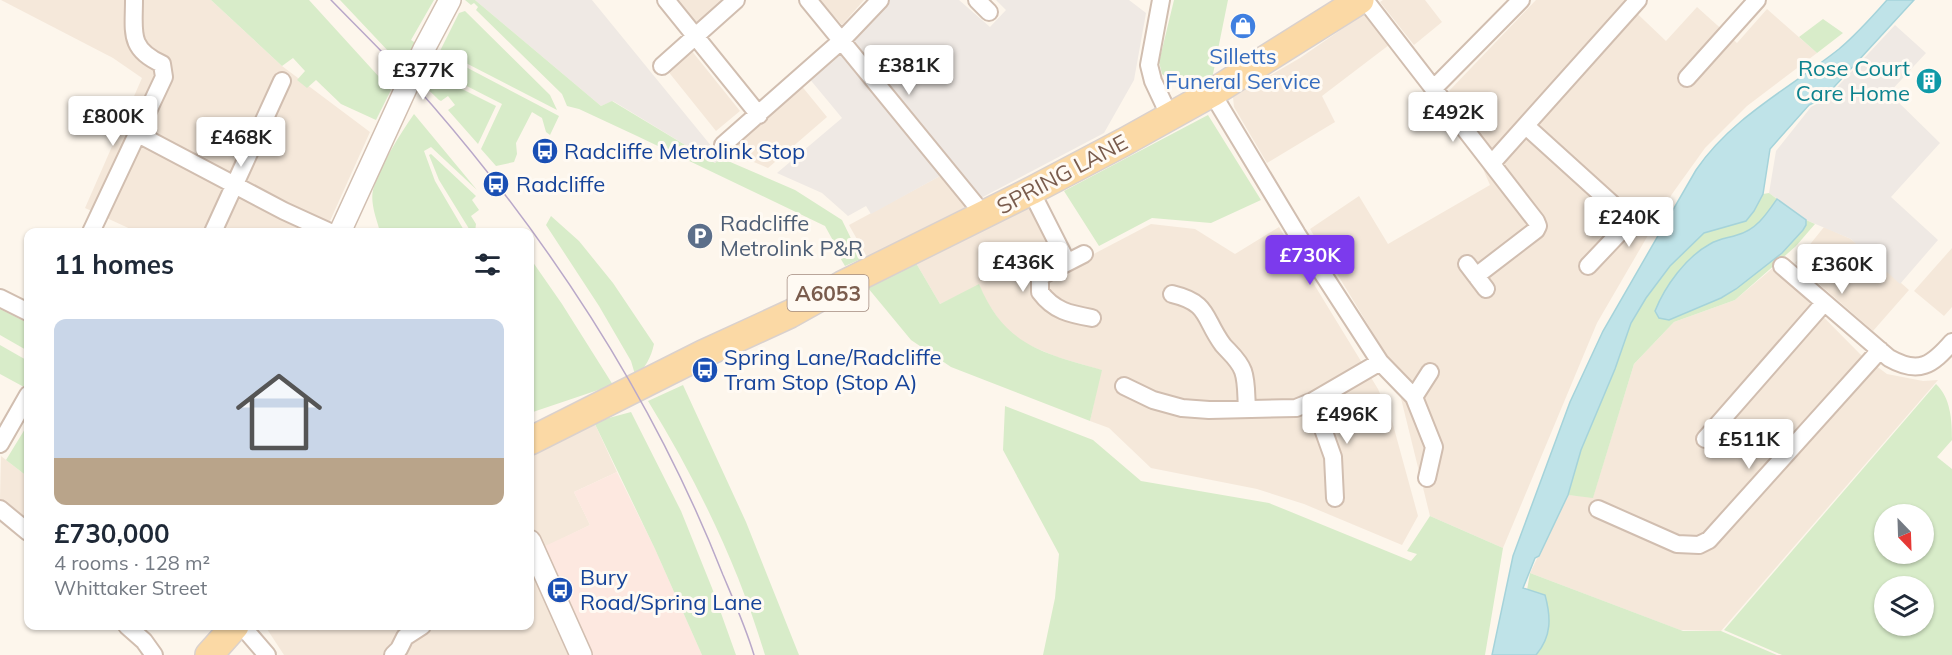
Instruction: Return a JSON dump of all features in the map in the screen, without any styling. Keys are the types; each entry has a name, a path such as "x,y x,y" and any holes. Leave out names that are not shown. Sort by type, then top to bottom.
{"main road":[{"name":"SPRING LANE","path":"534,439 703,354 790,315 842,285 1031,191 1212,93 1360,0"},
{"path":"209,655 231,630"}],"street":[{"path":"93,228 164,77 162,64 146,57 138,47 134,33 135,0"},
{"path":"342,228 424,50 450,0"},
{"path":"666,0 759,115"},
{"path":"662,66 736,0"},
{"path":"808,0 984,214"},
{"path":"723,146 841,41 880,0"},
{"path":"1161,0 1149,65 1153,81 1170,117"},
{"path":"1365,0 1536,221 1538,226 1536,230 1476,276"},
{"path":"1433,89 1521,0"},
{"path":"1492,163 1638,0"},
{"path":"1687,78 1757,0"},
{"path":"215,228 282,81"},
{"path":"1212,93 1297,234 1380,362 1414,396 1434,447 1427,478"},
{"path":"1526,126 1630,221"},
{"path":"138,134 322,228"},
{"path":"1031,191 1067,262"},
{"path":"1589,267 1644,207"},
{"path":"1084,254 1043,275 1040,280 1040,292 1048,302 1060,310 1092,318"},
{"path":"1782,266 1897,363 1918,367 1934,361 1952,342"},
{"path":"1172,294 1186,297 1197,303 1206,313 1222,344 1237,360 1244,372 1247,409"},
{"path":"0,298 24,310"},
{"path":"1705,439 1824,303"},
{"path":"1598,509 1677,544 1699,546 1709,540 1880,350"},
{"path":"1124,386 1153,400 1182,408 1209,410 1296,408 1313,401 1380,362"},
{"path":"1414,396 1430,372"},
{"path":"1313,401 1333,457 1335,498"},
{"path":"0,444 24,402"},
{"path":"0,509 24,529"},
{"path":"534,563 580,655"},
{"path":"132,630 144,641 154,655"},
{"path":"245,630 267,655"},
{"path":"396,652 405,637 416,630"}],"shaded area":[{"path":"1,0 211,0 282,66 370,132 327,228 128,228 85,208 142,78 113,58"},
{"path":"475,0 592,0 721,158 715,163 613,101 601,106"},
{"path":"673,0 730,0 695,30"},
{"path":"820,0 864,0 842,25"},
{"path":"890,0 959,0 990,27 1006,10 996,0 1129,0 1146,13 1134,80 1104,133 981,198 851,42"},
{"path":"1383,0 1425,0 1442,22 1414,45 1380,2"},
{"path":"1536,0 1626,0 1625,2 1666,41 1697,7 1737,43 1767,9 1817,53 1747,106 1705,148 1672,194 1597,323 1503,548 1430,516 1393,366 1310,229 1359,196 1388,244 1490,185 1449,91"},
{"path":"1365,13 1389,45 1322,96 1335,122 1267,163 1234,107 1233,97 1300,58"},
{"path":"1895,25 1926,53 1889,93 1940,143 1891,197 1938,240 1900,284 1851,239 1806,220 1769,193 1776,151 1811,107 1826,99"},
{"path":"691,50 740,111 716,131 667,70"},
{"path":"839,52 940,176 871,214 866,206 848,216 822,193 777,173 842,118 808,77"},
{"path":"800,84 827,117 768,168 744,158 731,144"},
{"path":"940,176 966,207 867,257 849,225"},
{"path":"1031,204 1065,269 1151,224 1195,229 1235,254 1279,227 1378,389 1392,421 1418,516 1402,545 1304,504 1257,489 1151,468 1109,428 1090,421 1101,370 1057,357 1024,343 1004,327 985,299 979,285 940,304 916,263"},
{"path":"1824,227 1851,239 1909,290 1873,331 1795,263"},
{"path":"1952,248 1952,307 1944,316 1914,291"},
{"path":"1774,267 1860,354 1887,374 1923,381 1938,380 1721,631 1680,630 1530,573 1568,495 1593,497 1634,364 1674,322 1735,300"},
{"path":"594,422 617,472 574,492 590,525 539,550 534,538 534,454"},
{"path":"1,456 24,474 24,520 0,500"},
{"path":"617,472 655,549 702,655 592,655 543,547 590,525 574,492"},
{"path":"534,573 568,655 284,655 268,630 534,630"}],"green space":[{"path":"211,0 309,0 391,90 376,120 341,104 316,80 307,88 297,80 305,71 293,58 282,66"},
{"path":"340,0 434,0 411,40 437,57 459,13 465,11 550,95 557,110 460,60 448,82 496,106 478,144 448,110 455,105 448,96 439,100"},
{"path":"465,0 475,0 601,106 612,101 715,163 721,158 795,190 842,220 861,259 845,266 825,226 579,109 567,106 562,94 476,10 478,7 474,3 471,5"},
{"path":"1174,0 1228,0 1212,79 1193,86 1176,85 1162,74 1159,62"},
{"path":"1823,19 1843,33 1817,53 1799,37"},
{"path":"462,65 559,116 550,135 546,132 542,118 532,112 516,143 517,154 514,162 496,166 481,149 502,104 455,80"},
{"path":"414,114 477,190 431,147 424,151 435,181 463,228 379,228 373,206 373,190 385,161"},
{"path":"1208,115 1261,200 1211,223 1152,218 1099,246 1064,191"},
{"path":"431,154 476,196 472,200 479,210 471,216 476,224 476,228 469,228 439,180 429,155"},
{"path":"1769,193 1777,199 1762,220 1740,234 1705,304 1734,289 1760,270 1806,225 1806,220 1815,224 1796,246 1735,300 1674,322 1634,364 1593,498 1568,495 1581,450 1615,369 1631,323 1646,298 1670,266 1704,233 1754,211 1763,194"},
{"path":"551,216 579,241 613,283 654,344 647,362 636,378 631,361 599,306 546,225"},
{"path":"916,263 940,304 979,284 989,305 1001,321 1028,344 1044,352 1102,370 1090,421 951,367 911,340 868,288"},
{"path":"534,264 562,304 613,385 534,412"},
{"path":"0,309 24,321 24,349 0,335"},
{"path":"0,345 24,359 24,387 0,374"},
{"path":"1936,384 1948,403 1952,425 1952,440 1937,457 1952,469 1952,655 1782,655 1724,630"},
{"path":"683,385 746,522 799,655 765,655 742,589 715,524 648,401"},
{"path":"1005,406 1093,440 1141,481 1269,503 1411,561 1417,554 1407,551 1430,516 1503,548 1485,655 1043,655 1055,598 1059,554 1003,450"},
{"path":"631,412 681,511 736,655 702,655 655,549 594,422"},
{"path":"24,431 24,474 6,460"},
{"path":"1530,573 1683,631 1721,631 1777,655 1536,655 1541,649 1527,590"}],"water":[{"path":"1887,0 1914,0 1824,98 1809,105 1770,149 1763,194 1746,221 1704,233 1670,266 1646,298 1631,323 1615,369 1581,450 1568,495 1539,556 1535,558 1523,588 1545,595 1549,626 1545,641 1536,655 1492,655 1513,556 1570,402 1603,331 1696,170 1727,134 1763,104 1839,49"},
{"path":"1777,199 1806,220 1803,230 1782,253 1721,298 1669,320 1659,318 1655,311 1659,301 1670,282 1685,264 1713,242 1750,230 1765,216"}],"tram line":[{"path":"331,0 432,105 530,228"},
{"path":"534,234 597,328 666,448 696,511 740,615 754,655"}],"place":[{"name":"Silletts Funeral Service","path":"1243,26"},
{"name":"Rose Court Care Home","path":"1929,81"},
{"name":"Radcliffe Metrolink Stop","path":"545,151"},
{"name":"Radcliffe","path":"496,184"},
{"name":"Radcliffe Metrolink P&R","path":"700,236"},
{"name":"Spring Lane/Radcliffe Tram Stop (Stop A)","path":"705,370"},
{"name":"Bury Road/Spring Lane","path":"560,590"}]}
